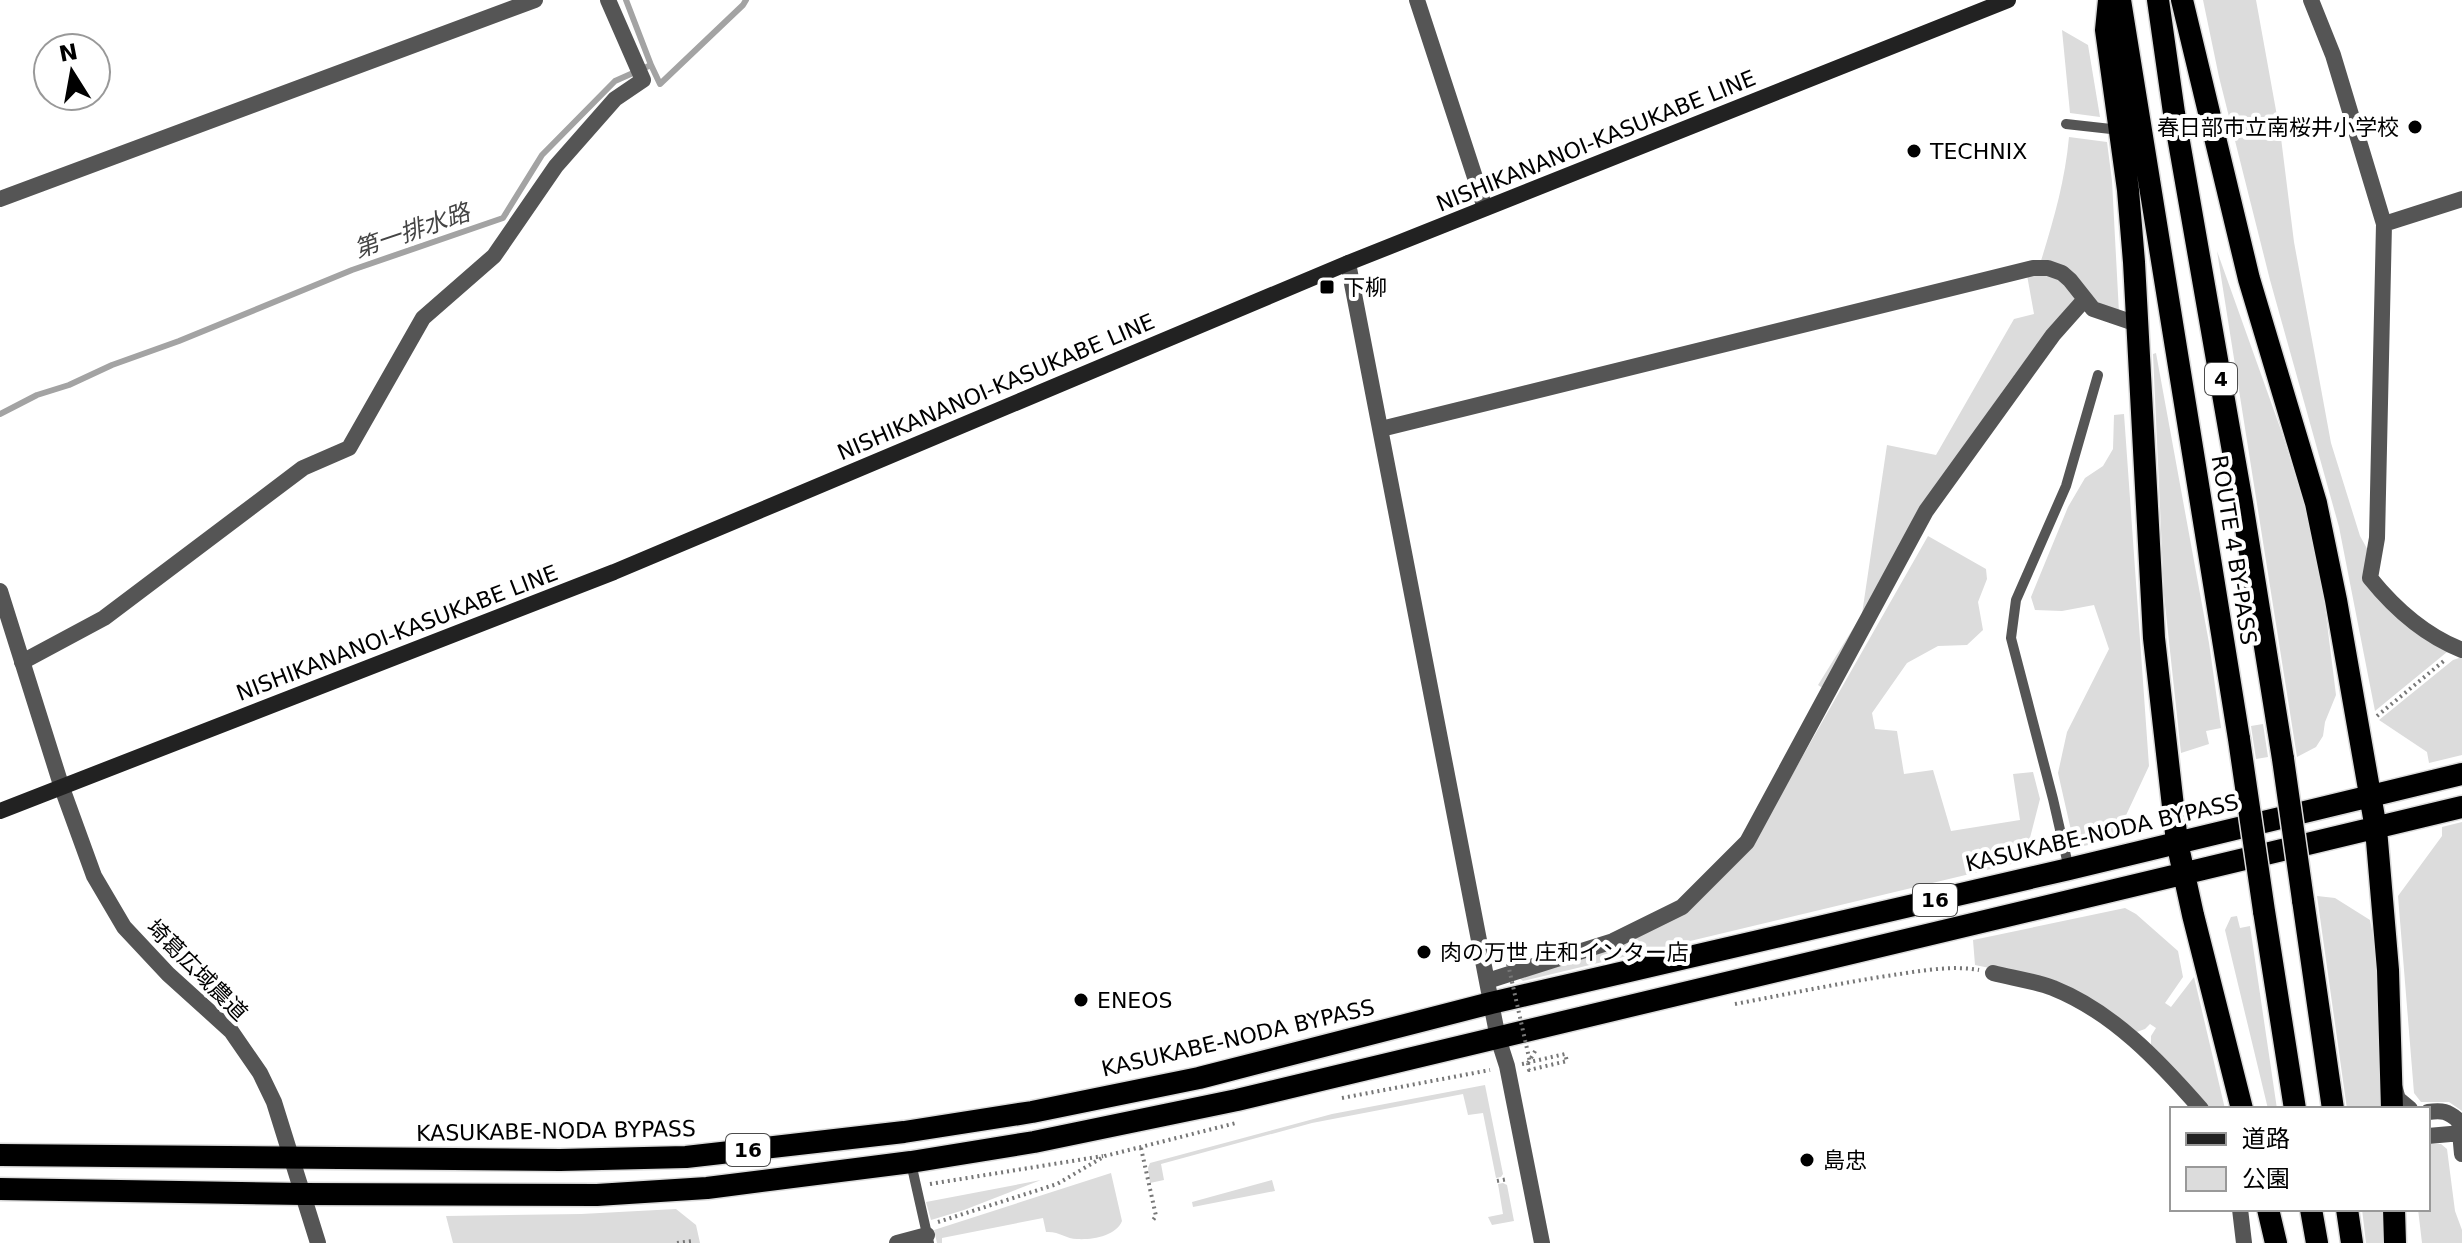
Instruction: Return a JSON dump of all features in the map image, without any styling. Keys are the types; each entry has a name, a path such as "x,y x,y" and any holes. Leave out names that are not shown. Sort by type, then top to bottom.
{"highway":[{"path":"2109,0 2106,30 2128,190 2154,638 2177,842 2242,1107"},
{"name":"ROUTE 4 BY-PASS","path":"2120,0 2295,1107"},
{"name":"ROUTE 4 BY-PASS","path":"2158,0 2174,113 2283,759 2333,1107"},
{"path":"2182,0 2249,279 2316,503 2339,614 2376,829 2388,970 2392,1107"},
{"name":"KASUKABE-NODA BYPASS","path":"0,1155 560,1160 686,1157 904,1132 1032,1112 1199,1078 1489,992 2069,869 2462,774"},
{"name":"16","path":"0,1189 597,1195 707,1188 911,1162 1034,1142 1237,1100 2462,807"},
{"path":"2268,1211 2276,1243"},
{"path":"2311,1211 2317,1243"},
{"path":"2347,1211 2352,1243"},
{"path":"2394,1211 2395,1243"}],"main road":[{"name":"NISHIKANANOI-KASUKABE LINE","path":"0,811 614,572 1348,263 2008,0"}],"street":[{"path":"0,199 535,0"},
{"path":"22,662 104,618 303,468 349,448 423,318 494,256 556,166 615,99 643,80 608,0"},
{"path":"1417,0 1485,208"},
{"path":"2311,0 2333,55 2384,224 2377,538 2370,578 2387,600 2418,627 2460,649"},
{"path":"2384,224 2462,199"},
{"path":"1348,263 1498,1038 1507,1066 1542,1243"},
{"path":"1381,429 2033,268 2048,268 2062,273 2093,309 2137,324"},
{"path":"1489,992 1613,941 1682,907 1747,842 1926,511 2053,335 2085,299"},
{"name":"埼葛広域農道","path":"0,591 4,617 89,864 124,927 143,950 231,1031 260,1073 274,1102 318,1243"},
{"path":"1993,973 2053,988 2096,1012 2140,1044 2199,1107"},
{"path":"2392,1081 2398,1099 2408,1107"},
{"path":"2430,1112 2442,1110 2459,1121 2462,1154"},
{"path":"2430,1136 2461,1133"},
{"path":"2240,1211 2244,1243"},
{"path":"897,1243 927,1235"}],"lane":[{"path":"2066,124 2120,130"},
{"path":"2069,869 2011,638 2016,600 2066,486 2098,375"},
{"path":"911,1162 927,1235"}],"path":[{"path":"2372,720 2460,649"},
{"path":"1343,1098 1529,1063 1565,1054 1567,1061 1529,1070 1529,1063 1508,964"},
{"path":"1721,1007 1912,972 1972,969 1993,973"},
{"path":"1529,1063 1540,1043"},
{"path":"916,1186 1105,1156 1242,1122"},
{"path":"1141,1148 1156,1216 1153,1220"},
{"path":"927,1235 1057,1184 1105,1156"},
{"path":"1497,1181 1508,1179"},
{"path":"677,1243 694,1241"}],"green space":[{"path":"2203,0 2256,0 2281,138 2294,242 2331,443 2360,536 2370,554 2365,580 2402,621 2447,652 2375,711 2339,527 2270,280"},
{"path":"2062,30 2088,45 2100,117 2070,113"},
{"path":"2069,137 2107,142 2119,313 2108,310 2040,264 2054,217"},
{"path":"2217,251 2282,433 2310,524 2325,607 2336,695 2323,736 2316,747 2297,757"},
{"path":"2042,273 2065,281 2076,298 2004,389 1971,437 1824,689 1818,685 1862,614 1887,445 1936,455 2014,319 2034,314 2027,275"},
{"path":"2156,353 2209,643 2221,728 2206,731 2209,744 2181,753 2164,595 2153,354"},
{"path":"2124,414 2149,766 2121,826 2117,827 2119,838 2075,848 2058,773 2067,732 2109,649 2094,605 2062,611 2035,610 2031,597 2068,507 2085,478 2103,466 2113,449 2114,415"},
{"path":"1928,536 1986,569 1987,579 1978,602 1983,630 1967,645 1938,646 1907,663 1872,713 1875,729 1897,731 1904,774 1933,770 1951,831 2020,820 2013,774 2033,772 2040,799 2024,861 1523,981 1518,977 1628,935 1701,885 1780,796"},
{"path":"2462,657 2462,755 2429,763 2427,752 2379,720 2453,660"},
{"path":"2263,724 2268,757 2256,759 2251,726"},
{"path":"2462,822 2462,1111 2449,1102 2421,1102 2414,1093 2398,896 2442,836 2442,827"},
{"path":"2317,896 2335,898 2370,920 2376,950 2384,1107 2347,1107"},
{"path":"2125,908 2136,914 2178,951 2183,977 2165,1003 2171,1007 2194,977 2225,1107 2198,1107 2151,1045 2151,1036 2156,1028 2150,1024 2134,1033 2009,972 1975,965 1973,940"},
{"path":"2237,916 2240,928 2250,926 2277,1107 2268,1107 2225,930 2231,917"},
{"path":"1485,1085 1503,1174 1501,1177 1496,1178 1483,1113 1468,1115 1463,1094 1312,1123 1161,1164 1164,1180 1150,1183 1150,1163 1332,1114"},
{"path":"2430,1144 2441,1144 2447,1149 2462,1243 2422,1243 2418,1211 2430,1211"},
{"path":"1111,1173 1122,1221 1109,1234 1073,1239 1046,1232 1043,1218 942,1238 942,1243 937,1243 934,1230"},
{"path":"1041,1180 931,1220 926,1202"},
{"path":"1272,1180 1275,1191 1193,1207 1192,1202"},
{"path":"1498,1184 1507,1185 1514,1221 1492,1225 1488,1217 1503,1214"},
{"path":"676,1209 696,1225 700,1243 453,1243 446,1216 581,1214"},
{"path":"2362,1211 2386,1211 2387,1243 2366,1243"}],"waterway":[{"name":"第一排水路","path":"626,0 660,84 746,0"},
{"name":"第一排水路","path":"0,414 37,395 69,385 352,270 503,218 542,155 615,81 651,65"}],"place":[{"name":"春日部市立南桜井小学校","path":"2415,127"},
{"name":"TECHNIX","path":"1914,151"},
{"name":"下柳","path":"1327,287"},
{"name":"肉の万世 庄和インター店","path":"1424,952"},
{"name":"ENEOS","path":"1081,1000"},
{"name":"島忠","path":"1807,1160"}]}
